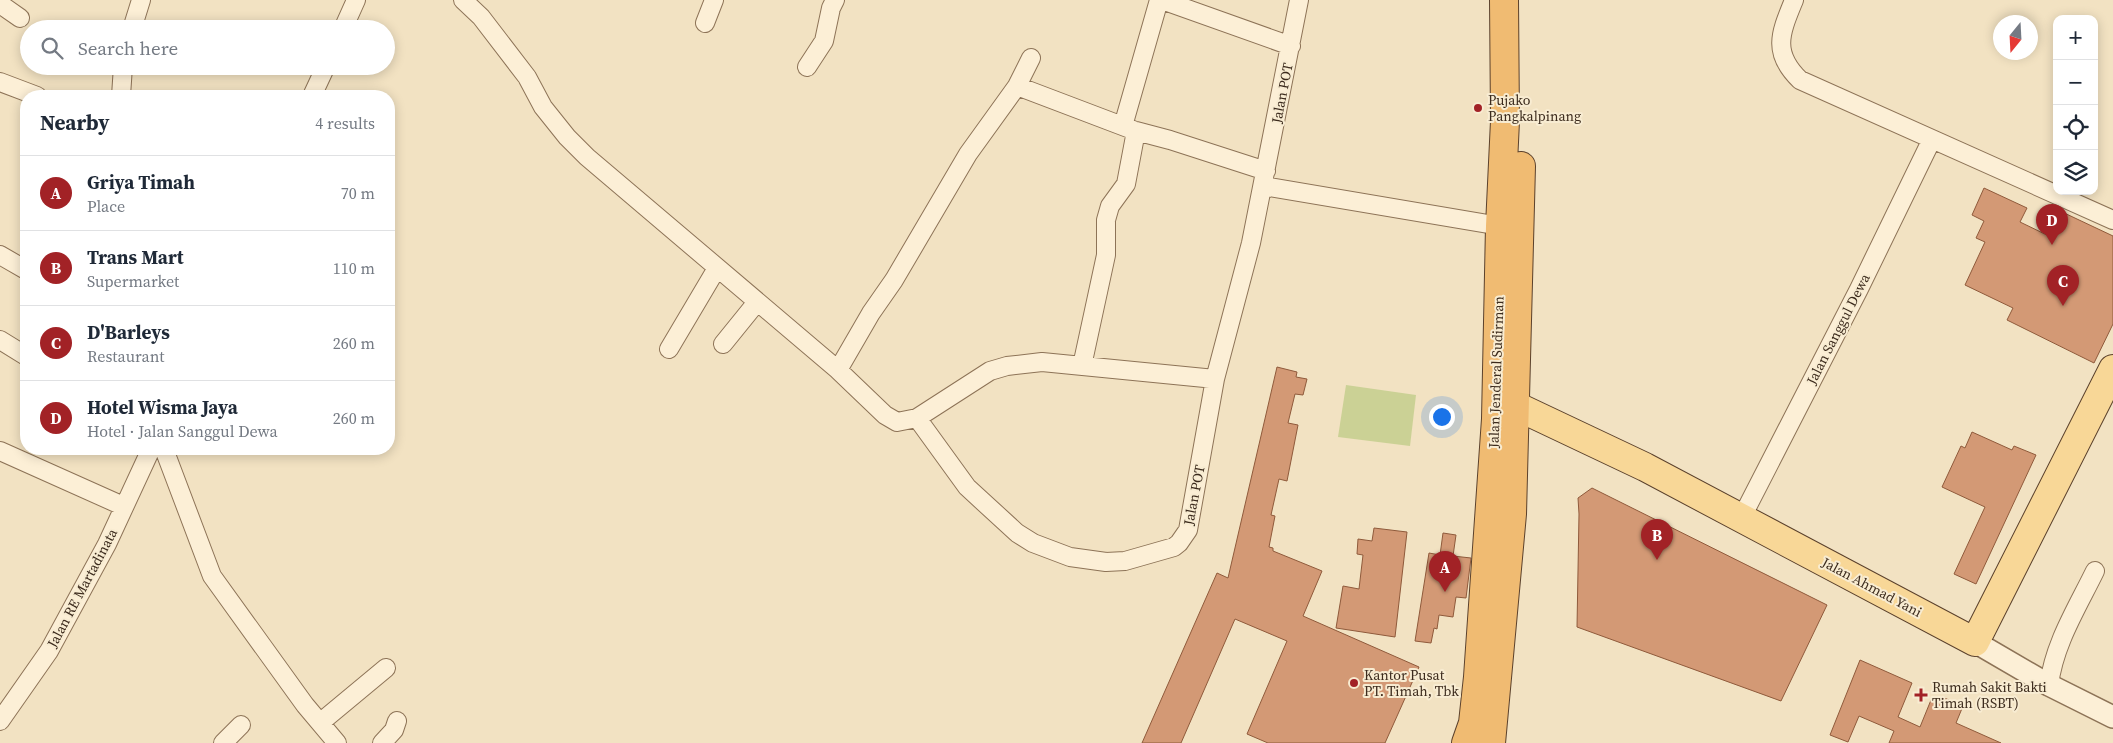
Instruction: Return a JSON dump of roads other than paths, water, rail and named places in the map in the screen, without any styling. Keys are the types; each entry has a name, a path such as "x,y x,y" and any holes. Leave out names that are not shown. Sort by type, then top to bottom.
{"highway":[{"name":"Jalan Jenderal Sudirman","path":"1491,743 1512,514 1500,226 1513,10"},
{"name":"Jalan Jenderal Sudirman","path":"1466,743 1473,723 1478,677 1520,244 1513,10"}],"main road":[{"path":"1975,642 2107,399 2113,369"},
{"name":"Jalan Ahmad Yani","path":"1506,401 1645,467 1975,642"}],"street":[{"path":"134,20 140,0"},
{"path":"347,20 356,0"},
{"path":"463,0 481,17 527,77 543,107 567,137 587,157 838,370 885,415 893,420 897,422 917,418 990,370 1007,366 1042,362 1215,379"},
{"path":"705,23 714,0"},
{"path":"807,67 824,41 831,8 835,0"},
{"path":"1082,366 1106,255 1108,213 1110,206 1126,184 1129,129 1161,0 1291,46"},
{"name":"Jalan POT","path":"917,418 967,487 1018,534 1033,544 1070,557 1106,562 1125,561 1174,547 1179,543 1188,530 1215,379 1251,243 1299,0"},
{"path":"1794,0 1780,38 1782,56 1789,69 1800,80 2113,220"},
{"path":"0,4 20,18"},
{"path":"838,370 871,313 894,280 968,154 1017,86 1031,58"},
{"path":"121,90 122,75"},
{"path":"315,90 322,75"},
{"path":"0,82 21,90"},
{"path":"1017,86 1129,129 1170,140 1265,178 1500,226"},
{"name":"Jalan Sanggul Dewa","path":"1742,517 1859,288 1932,139"},
{"path":"0,255 20,267"},
{"path":"669,349 717,268"},
{"path":"723,344 756,302"},
{"path":"0,340 20,352"},
{"path":"0,451 123,506"},
{"name":"Jalan RE Martadinata","path":"0,721 49,651 107,544 148,455"},
{"path":"166,455 212,576 305,705 321,722 336,743"},
{"path":"2049,685 2052,664 2064,632 2095,571"},
{"path":"1975,642 2049,685 2113,717"},
{"path":"321,722 386,668"},
{"path":"382,743 394,730 397,721"},
{"path":"223,743 241,725"}],"place":[{"name":"Pujako Pangkalpinang","path":"1478,108"},
{"name":"Hotel Wisma Jaya","path":"2052,245"},
{"name":"D'Barleys","path":"2063,306"},
{"name":"Trans Mart","path":"1657,560"},
{"name":"Griya Timah","path":"1445,592"},
{"name":"Kantor Pusat PT. Timah, Tbk","path":"1354,683"},
{"name":"Rumah Sakit Bakti Timah (RSBT)","path":"1921,695"}]}
